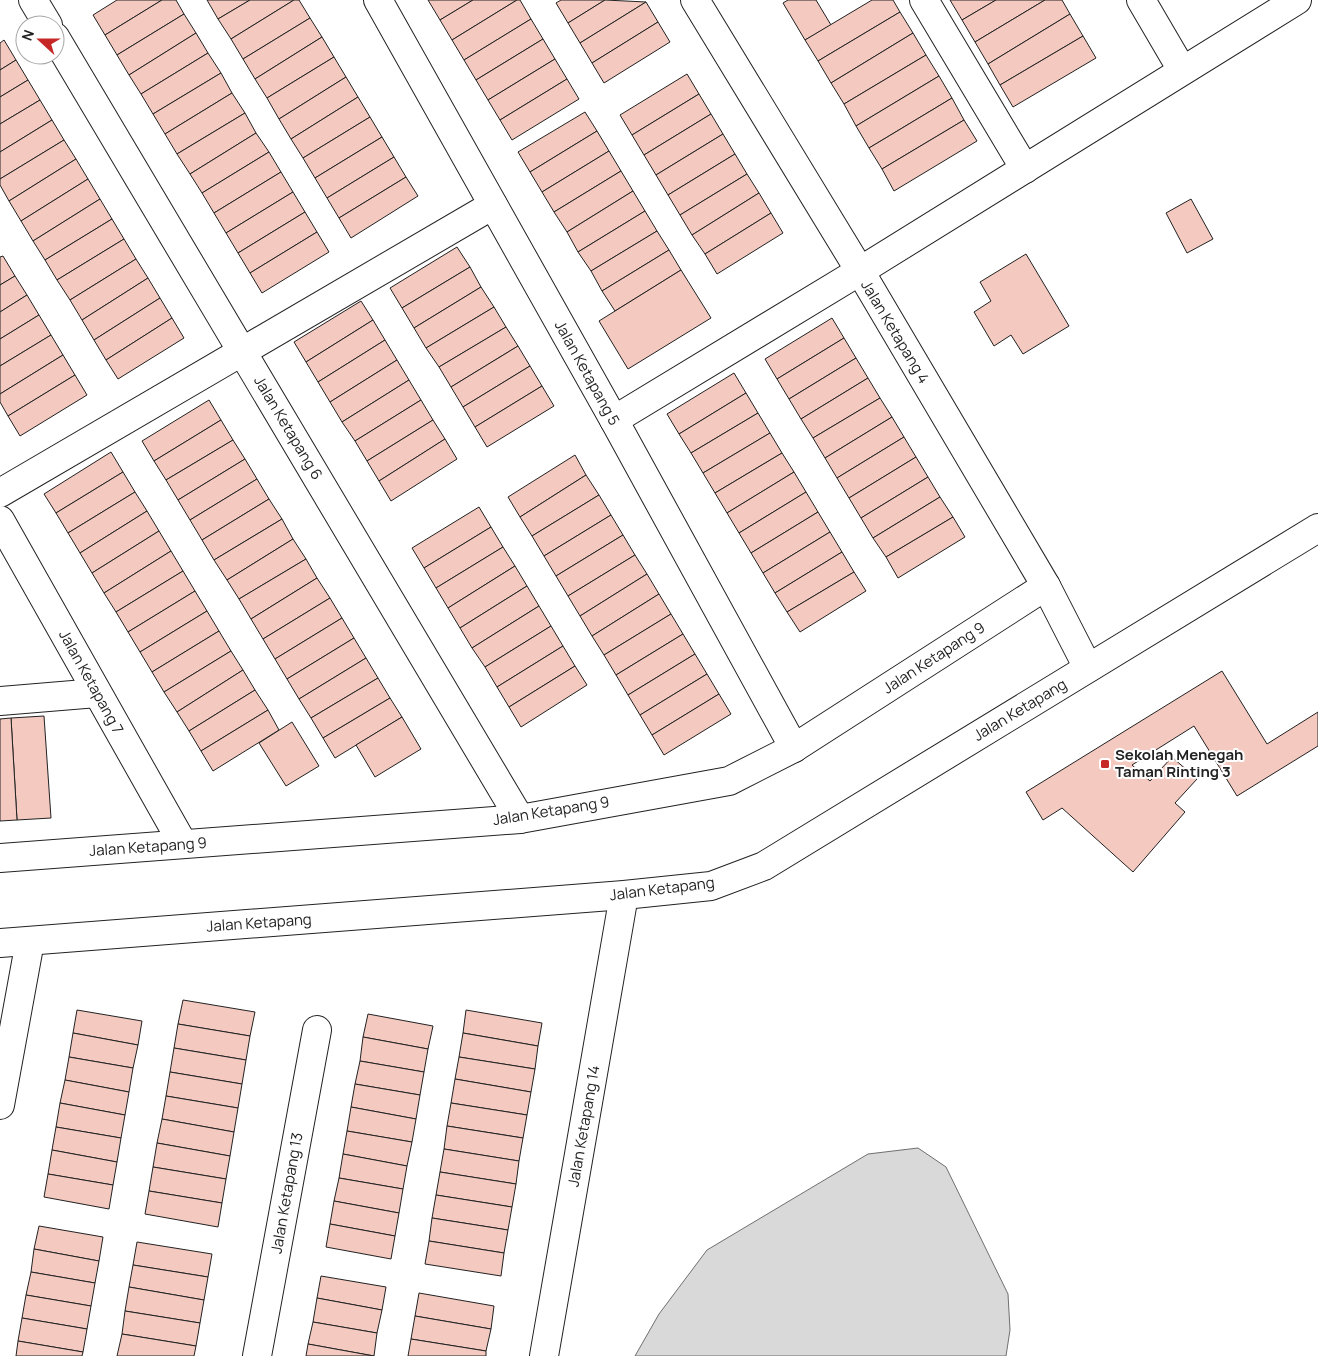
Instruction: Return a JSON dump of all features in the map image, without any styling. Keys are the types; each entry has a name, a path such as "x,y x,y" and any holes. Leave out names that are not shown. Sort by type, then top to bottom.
{"street":[{"path":"33,0 42,15"},
{"name":"Jalan Ketapang 5","path":"378,0 614,420 794,748"},
{"name":"Jalan Ketapang 4","path":"695,0 860,271 1046,586 1088,668"},
{"path":"924,0 1025,169"},
{"path":"1141,0 1182,70"},
{"path":"614,420 860,271 1297,0"},
{"name":"Jalan Ketapang 6","path":"65,54 520,819"},
{"path":"0,493 493,205"},
{"name":"Jalan Ketapang 7","path":"2,528 183,844"},
{"name":"Jalan Ketapang","path":"0,944 624,895 711,886 764,866 1318,528"},
{"name":"Jalan Ketapang 9","path":"0,858 520,819 729,781 794,748 1046,586"},
{"path":"0,701 97,692"},
{"name":"Jalan Ketapang 14","path":"544,1356 624,895"},
{"path":"0,1105 30,941"},
{"name":"Jalan Ketapang 13","path":"257,1356 317,1030"}],"shaded area":[{"path":"918,1148 946,1167 1008,1294 1010,1330 1006,1356 635,1356 659,1314 707,1250 868,1154"}],"building":[{"path":"117,0 162,0 105,35 93,15"},
{"path":"162,0 176,0 184,14 117,55 105,35"},
{"path":"207,0 250,0 218,19"},
{"path":"250,0 294,0 231,39 218,19"},
{"path":"294,0 299,0 310,18 243,59 231,39"},
{"path":"428,0 473,0 440,20"},
{"path":"473,0 517,0 452,40 440,20"},
{"path":"517,0 520,0 531,19 464,60 452,40"},
{"path":"561,0 605,0 568,23 556,3"},
{"path":"605,0 646,2 580,43 568,23"},
{"path":"788,0 816,0 831,25 805,40 783,3"},
{"path":"872,0 893,0 900,12 818,61 805,40"},
{"path":"950,0 996,0 962,20"},
{"path":"996,0 1045,0 975,42 962,20"},
{"path":"1045,0 1062,0 1070,14 988,64 975,42"},
{"path":"646,2 658,22 592,63 580,43"},
{"path":"900,12 913,33 831,83 818,61"},
{"path":"184,14 196,33 129,75 117,55"},
{"path":"1070,14 1083,36 1000,85 988,64"},
{"path":"310,18 322,37 255,79 243,59"},
{"path":"531,19 543,39 476,80 464,60"},
{"path":"658,22 670,42 604,83 592,63"},
{"path":"196,33 208,53 141,94 129,75"},
{"path":"913,33 926,55 844,104 831,83"},
{"path":"1083,36 1096,58 1013,107 1000,85"},
{"path":"322,37 334,57 267,98 255,79"},
{"path":"543,39 555,59 488,100 476,80"},
{"path":"4,40 15,61 0,70 0,43"},
{"path":"208,53 221,73 153,114 141,94"},
{"path":"926,55 939,76 856,126 844,104"},
{"path":"334,57 346,77 279,119 267,98"},
{"path":"555,59 567,79 500,120 488,100"},
{"path":"15,61 15,65 19,65 28,80 0,97 0,70"},
{"path":"221,73 232,93 165,134 153,114"},
{"path":"687,74 699,94 632,135 620,115"},
{"path":"939,76 952,98 869,148 856,126"},
{"path":"346,77 358,97 291,139 279,119"},
{"path":"567,79 579,99 512,140 500,120"},
{"path":"28,80 40,100 0,124 0,97"},
{"path":"232,93 245,113 177,154 165,134"},
{"path":"699,94 711,114 644,155 632,135"},
{"path":"358,97 370,117 303,158 291,139"},
{"path":"952,98 964,120 882,169 869,148"},
{"path":"40,100 52,120 0,152 0,124"},
{"path":"585,112 597,131 530,172 518,152"},
{"path":"245,113 256,133 190,174 177,154"},
{"path":"711,114 723,134 656,175 644,155"},
{"path":"370,117 382,137 315,178 303,158"},
{"path":"52,120 64,140 0,179 0,152"},
{"path":"964,120 977,141 894,191 882,169"},
{"path":"597,131 609,151 542,192 530,172"},
{"path":"256,133 269,152 202,193 190,174"},
{"path":"723,134 735,154 668,195 656,175"},
{"path":"382,137 394,157 327,198 315,178"},
{"path":"64,140 76,159 9,201 0,185 0,179"},
{"path":"609,151 621,171 554,212 542,192"},
{"path":"269,152 281,172 214,213 202,193"},
{"path":"735,154 747,174 680,215 668,195"},
{"path":"394,157 406,177 339,218 327,198"},
{"path":"76,159 88,179 21,221 9,201"},
{"path":"621,171 633,191 567,232 554,212"},
{"path":"281,172 293,192 226,233 214,213"},
{"path":"747,174 759,193 692,235 680,215"},
{"path":"406,177 418,196 351,238 339,218"},
{"path":"88,179 100,199 33,241 21,221"},
{"path":"633,191 645,211 578,252 567,232"},
{"path":"293,192 305,212 238,253 226,233"},
{"path":"759,193 771,213 705,254 692,235"},
{"path":"100,199 112,219 45,260 33,241"},
{"path":"1191,199 1213,239 1187,253 1166,213"},
{"path":"645,211 657,231 591,271 578,252"},
{"path":"305,212 317,232 250,273 238,253"},
{"path":"771,213 783,233 717,274 705,254"},
{"path":"112,219 124,239 57,280 45,260"},
{"path":"657,231 669,250 602,291 591,271"},
{"path":"317,232 329,252 262,293 250,273"},
{"path":"124,239 136,259 70,300 57,280"},
{"path":"457,247 470,267 402,308 390,288"},
{"path":"669,250 681,270 615,311 602,291"},
{"path":"1026,254 1069,326 1023,354 1011,335 994,346 974,312 991,301 980,282"},
{"path":"3,256 15,276 0,285 0,257"},
{"path":"136,259 148,278 82,320 70,300"},
{"path":"470,267 481,287 414,328 402,308"},
{"path":"681,270 711,318 628,369 599,321"},
{"path":"15,276 27,295 0,312 0,285"},
{"path":"148,278 160,298 94,340 82,320"},
{"path":"481,287 494,307 426,348 414,328"},
{"path":"27,295 39,315 0,339 0,312"},
{"path":"160,298 172,318 106,360 94,340"},
{"path":"361,301 373,320 306,362 294,342"},
{"path":"494,307 506,327 439,367 426,348"},
{"path":"39,315 51,335 0,366 0,339"},
{"path":"172,318 184,338 118,379 106,360"},
{"path":"832,318 844,338 777,379 765,359"},
{"path":"373,320 385,340 318,382 306,362"},
{"path":"506,327 518,346 451,387 439,367"},
{"path":"51,335 63,355 0,394 0,366"},
{"path":"844,338 856,358 789,399 777,379"},
{"path":"385,340 397,360 330,402 318,382"},
{"path":"518,346 530,366 463,407 451,387"},
{"path":"63,355 75,375 8,416 0,402 0,394"},
{"path":"856,358 868,378 801,419 789,399"},
{"path":"397,360 409,380 342,422 330,402"},
{"path":"530,366 542,386 475,427 463,407"},
{"path":"734,373 746,393 679,434 667,414"},
{"path":"75,375 87,395 20,436 8,416"},
{"path":"868,378 880,398 813,438 801,419"},
{"path":"409,380 421,400 355,441 342,422"},
{"path":"542,386 554,406 487,447 475,427"},
{"path":"746,393 758,413 691,453 679,434"},
{"path":"880,398 892,417 825,458 813,438"},
{"path":"209,400 221,420 154,461 142,441"},
{"path":"421,400 433,420 367,461 355,441"},
{"path":"758,413 770,433 703,473 691,453"},
{"path":"892,417 904,437 837,478 825,458"},
{"path":"221,420 233,440 166,480 154,461"},
{"path":"433,420 445,439 379,481 367,461"},
{"path":"770,433 782,453 715,493 703,473"},
{"path":"904,437 916,457 849,498 837,478"},
{"path":"445,439 457,459 391,501 379,481"},
{"path":"233,440 245,459 178,500 166,480"},
{"path":"111,452 123,472 56,513 44,494"},
{"path":"782,453 794,472 727,513 715,493"},
{"path":"575,455 586,475 520,517 508,497"},
{"path":"916,457 928,477 861,518 849,498"},
{"path":"245,459 257,479 190,520 178,500"},
{"path":"123,472 135,492 68,533 56,513"},
{"path":"794,472 806,492 739,533 727,513"},
{"path":"586,475 599,495 532,536 520,517"},
{"path":"928,477 940,497 873,538 861,518"},
{"path":"257,479 269,499 202,540 190,520"},
{"path":"135,492 147,511 80,553 68,533"},
{"path":"806,492 818,512 751,553 739,533"},
{"path":"599,495 611,515 544,556 532,536"},
{"path":"940,497 953,517 886,557 873,538"},
{"path":"269,499 282,519 214,560 202,540"},
{"path":"479,507 491,527 424,568 412,548"},
{"path":"147,511 159,531 92,573 80,553"},
{"path":"818,512 830,532 763,573 751,553"},
{"path":"611,515 623,535 556,576 544,556"},
{"path":"953,517 965,537 898,578 886,557"},
{"path":"282,519 293,539 227,580 214,560"},
{"path":"491,527 503,547 436,588 424,568"},
{"path":"159,531 171,551 104,593 92,573"},
{"path":"830,532 842,552 775,593 763,573"},
{"path":"623,535 635,555 568,596 556,576"},
{"path":"293,539 306,559 239,599 227,580"},
{"path":"503,547 515,566 448,608 436,588"},
{"path":"171,551 183,571 116,612 104,593"},
{"path":"842,552 854,572 787,612 775,593"},
{"path":"635,555 647,574 580,616 568,596"},
{"path":"306,559 317,578 251,619 239,599"},
{"path":"515,566 527,586 460,628 448,608"},
{"path":"183,571 195,591 128,632 116,612"},
{"path":"854,572 866,591 800,632 787,612"},
{"path":"647,574 659,594 592,636 580,616"},
{"path":"317,578 330,598 263,639 251,619"},
{"path":"527,586 539,606 472,648 460,628"},
{"path":"195,591 207,611 140,652 128,632"},
{"path":"659,594 671,614 604,655 592,636"},
{"path":"330,598 342,618 275,659 263,639"},
{"path":"539,606 551,626 485,667 472,648"},
{"path":"207,611 219,631 152,672 140,652"},
{"path":"671,614 683,634 616,675 604,655"},
{"path":"342,618 354,638 287,679 275,659"},
{"path":"551,626 563,646 497,687 485,667"},
{"path":"219,631 231,651 164,692 152,672"},
{"path":"683,634 695,654 628,695 616,675"},
{"path":"354,638 366,658 299,699 287,679"},
{"path":"563,646 575,666 509,707 497,687"},
{"path":"231,651 243,670 177,712 164,692"},
{"path":"695,654 707,674 640,715 628,695"},
{"path":"366,658 378,678 311,718 299,699"},
{"path":"575,666 587,685 521,727 509,707"},
{"path":"243,670 255,690 189,731 177,712"},
{"path":"1222,671 1267,744 1318,712 1318,746 1237,796 1194,726 1132,765 1150,781 1172,757 1197,779 1175,803 1185,812 1133,872 1062,808 1043,820 1026,792"},
{"path":"707,674 719,694 652,735 640,715"},
{"path":"378,678 390,698 323,738 311,718"},
{"path":"255,690 268,710 201,751 189,731"},
{"path":"719,694 731,714 664,755 652,735"},
{"path":"390,698 402,717 335,758 323,738"},
{"path":"268,710 279,730 213,771 201,751"},
{"path":"44,716 51,818 17,820 11,718"},
{"path":"402,717 421,749 375,777 356,745"},
{"path":"11,718 17,820 0,821 0,719"},
{"path":"292,722 319,766 286,786 259,743"},
{"path":"183,1000 255,1012 250,1036 178,1024"},
{"path":"77,1010 142,1021 138,1045 73,1033"},
{"path":"466,1010 542,1023 538,1046 463,1033"},
{"path":"368,1014 433,1026 428,1049 363,1037"},
{"path":"178,1024 250,1036 246,1060 174,1048"},
{"path":"73,1033 138,1045 133,1068 69,1057"},
{"path":"463,1033 538,1046 535,1069 459,1057"},
{"path":"363,1037 428,1049 424,1072 360,1061"},
{"path":"174,1048 246,1060 242,1084 170,1072"},
{"path":"69,1057 133,1068 129,1092 65,1080"},
{"path":"459,1057 535,1069 531,1092 455,1079"},
{"path":"360,1061 424,1072 420,1095 355,1084"},
{"path":"170,1072 242,1084 238,1108 166,1096"},
{"path":"455,1079 531,1092 527,1115 451,1103"},
{"path":"65,1080 129,1092 125,1115 60,1103"},
{"path":"355,1084 420,1095 416,1119 351,1107"},
{"path":"166,1096 238,1108 234,1132 162,1119"},
{"path":"60,1103 125,1115 121,1138 56,1127"},
{"path":"451,1103 527,1115 523,1138 447,1126"},
{"path":"351,1107 416,1119 412,1142 347,1131"},
{"path":"162,1119 234,1132 230,1156 157,1143"},
{"path":"447,1126 523,1138 519,1161 444,1149"},
{"path":"56,1127 121,1138 117,1162 52,1150"},
{"path":"347,1131 412,1142 407,1166 343,1154"},
{"path":"157,1143 230,1156 226,1179 153,1167"},
{"path":"444,1149 519,1161 516,1184 440,1172"},
{"path":"52,1150 117,1162 113,1185 48,1174"},
{"path":"343,1154 407,1166 403,1189 339,1178"},
{"path":"153,1167 226,1179 222,1203 149,1191"},
{"path":"440,1172 516,1184 512,1207 436,1195"},
{"path":"48,1174 113,1185 109,1209 44,1197"},
{"path":"339,1178 403,1189 399,1213 334,1201"},
{"path":"149,1191 222,1203 218,1227 145,1214"},
{"path":"436,1195 512,1207 508,1230 432,1218"},
{"path":"334,1201 399,1213 395,1236 330,1224"},
{"path":"432,1218 508,1230 504,1253 429,1241"},
{"path":"330,1224 395,1236 391,1259 326,1247"},
{"path":"39,1226 103,1237 99,1261 34,1249"},
{"path":"429,1241 504,1253 501,1276 425,1264"},
{"path":"137,1242 212,1254 208,1277 133,1265"},
{"path":"34,1249 99,1261 95,1283 31,1272"},
{"path":"133,1265 208,1277 204,1300 129,1287"},
{"path":"31,1272 95,1283 91,1306 26,1295"},
{"path":"321,1276 386,1287 382,1310 317,1298"},
{"path":"129,1287 204,1300 200,1323 125,1311"},
{"path":"419,1293 494,1306 491,1329 415,1316"},
{"path":"26,1295 91,1306 87,1329 22,1318"},
{"path":"317,1298 382,1310 377,1333 313,1322"},
{"path":"125,1311 200,1323 196,1346 122,1334"},
{"path":"415,1316 491,1329 486,1351 411,1339"},
{"path":"22,1318 87,1329 83,1352 18,1341"},
{"path":"313,1322 377,1333 374,1356 308,1344"},
{"path":"122,1334 196,1346 194,1356 117,1356"},
{"path":"411,1339 486,1351 486,1356 408,1356"},
{"path":"18,1341 83,1352 82,1356 16,1356"},
{"path":"308,1344 374,1356 306,1356"}],"place":[{"name":"Sekolah Menegah Taman Rinting 3","path":"1105,764"}]}
